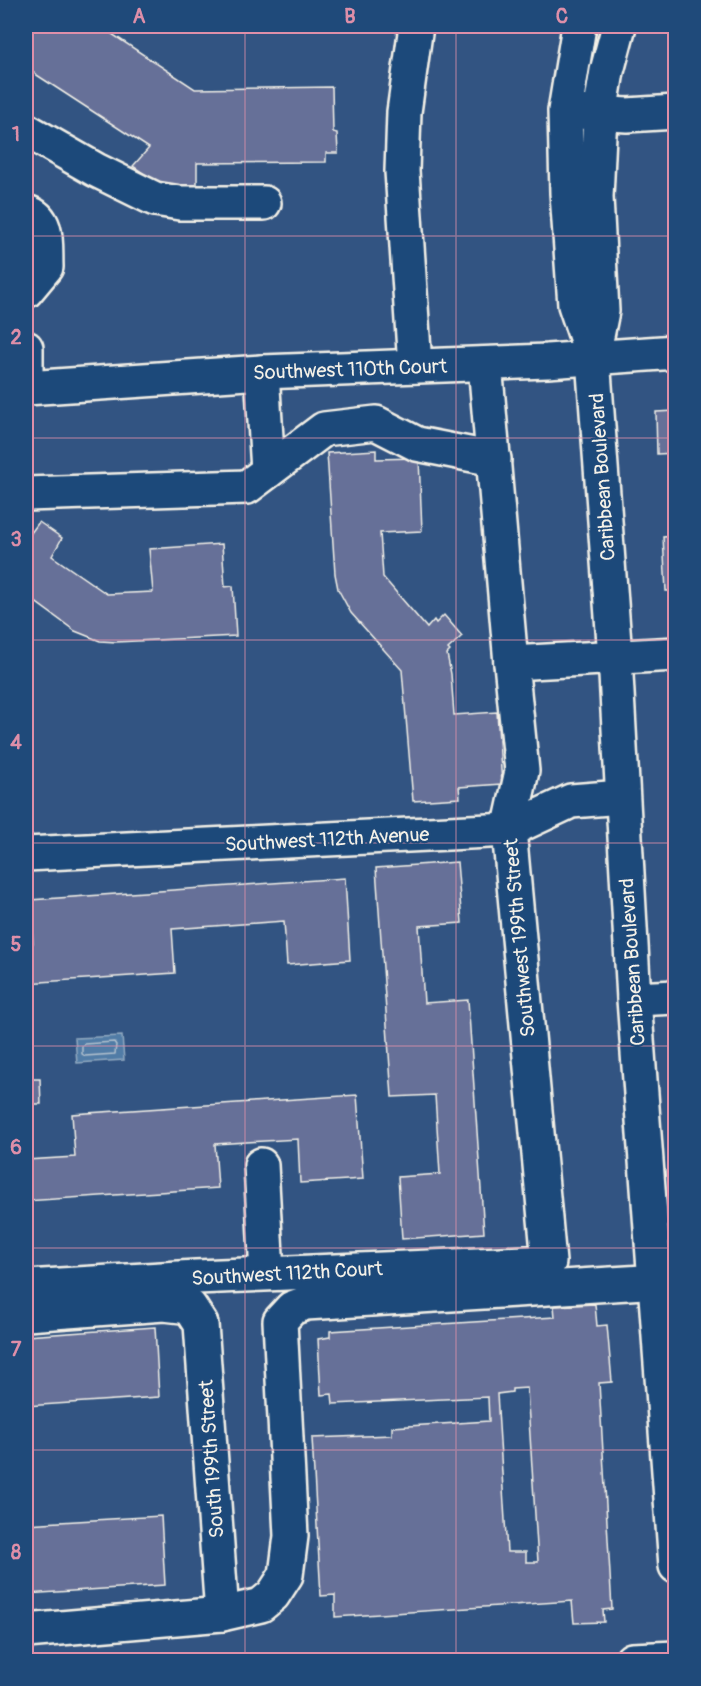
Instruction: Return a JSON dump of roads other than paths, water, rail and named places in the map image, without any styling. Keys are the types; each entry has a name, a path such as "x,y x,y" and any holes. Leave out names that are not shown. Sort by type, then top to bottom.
{"street":[{"path":"415,366 402,171 404,112 416,26"},
{"name":"Caribbean Boulevard","path":"579,26 565,111 564,147 575,305 593,358 615,657 634,999 665,1281 675,1566"},
{"name":"Caribbean Boulevard","path":"593,358 602,311 596,196 600,114 607,71 619,26"},
{"path":"565,111 600,114 662,112"},
{"path":"27,141 96,170 155,199 180,203 264,203"},
{"path":"26,213 33,214 40,220 44,229 46,267 26,291"},
{"path":"26,244 26,276"},
{"path":"26,348 26,388"},
{"name":"Southwest 110th Court","path":"26,388 261,372 485,364 675,352"},
{"name":"Southwest 199th Street","path":"485,364 522,771 509,830 549,1262"},
{"path":"261,372 268,471"},
{"path":"26,494 247,487 324,429 376,423 417,444 494,459"},
{"path":"511,663 675,654"},
{"name":"Southwest 112th Avenue","path":"26,854 509,830 571,801 622,796"},
{"path":"634,999 675,997"},
{"path":"261,1165 267,1273"},
{"name":"Southwest 112th Court","path":"26,1287 267,1273 549,1262"},
{"path":"26,1631 222,1614 261,1605 273,1595 286,1575 291,1536 280,1321 292,1308 306,1304 665,1281"},
{"name":"South 199th Street","path":"26,1314 164,1304 190,1307 201,1324 222,1614"},
{"path":"632,1660 675,1658"}],"water":[{"path":"122,1036 124,1060 77,1063 75,1038"}]}
